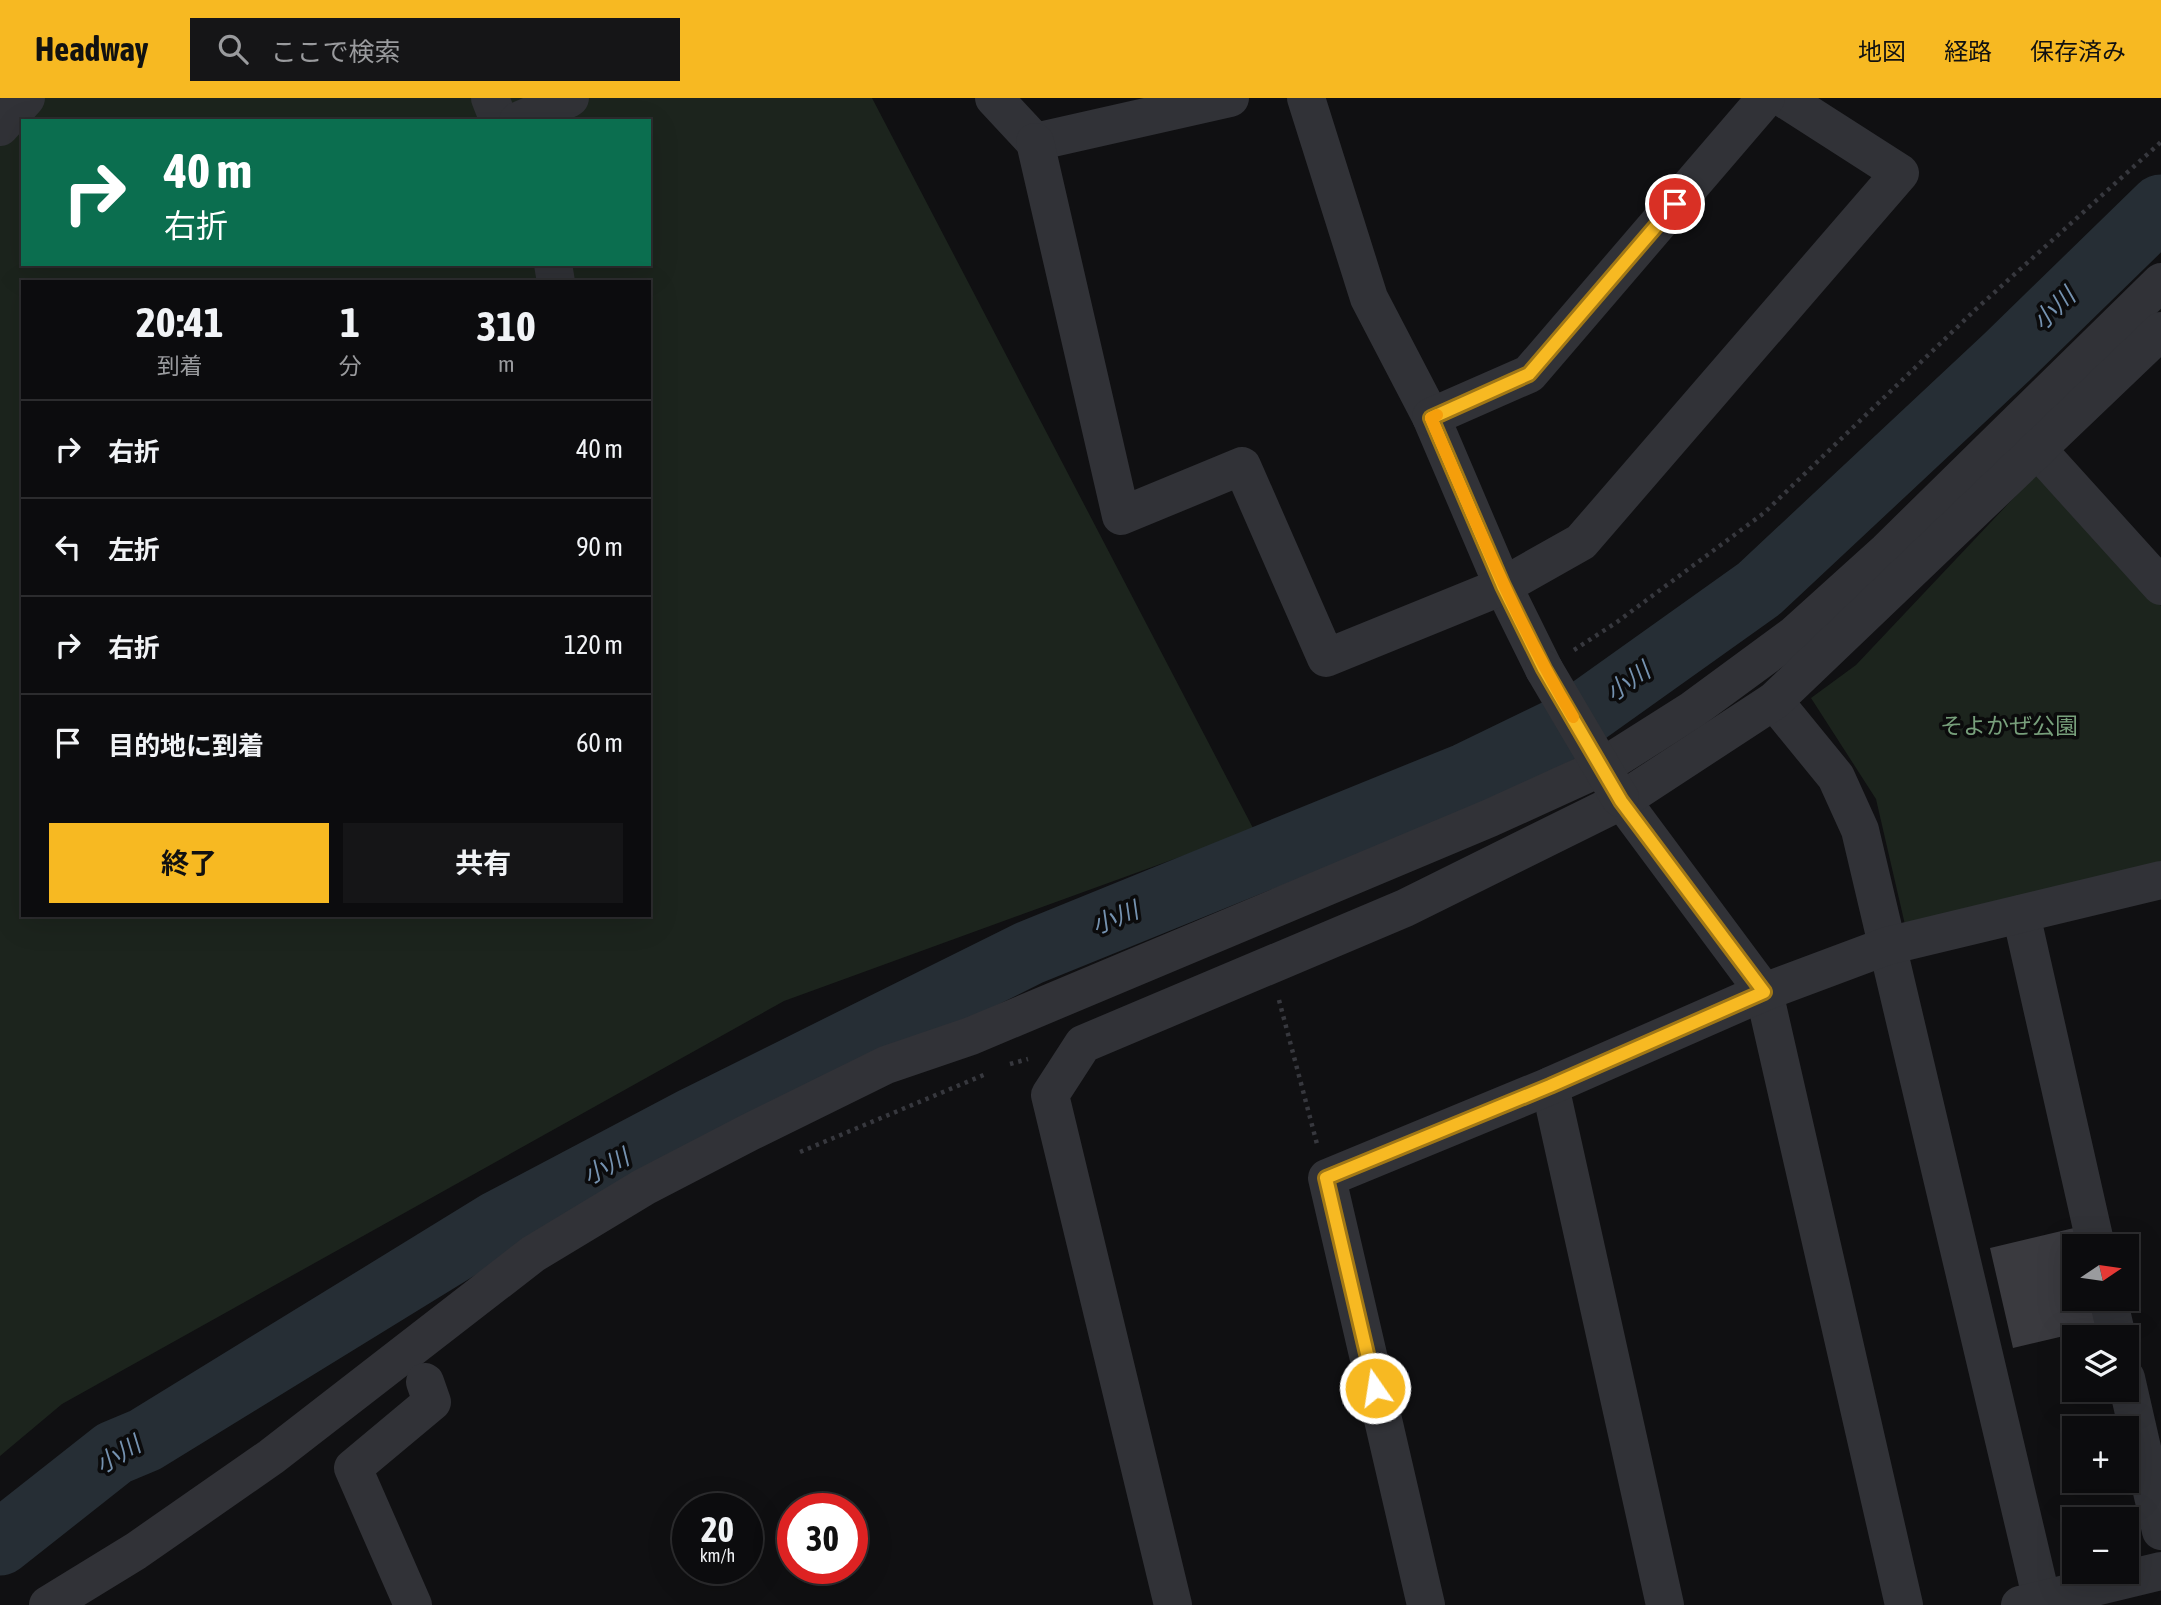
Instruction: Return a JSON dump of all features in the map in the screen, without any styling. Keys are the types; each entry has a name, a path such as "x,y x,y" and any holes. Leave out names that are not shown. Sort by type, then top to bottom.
{"street":[{"path":"0,127 26,98"},
{"path":"490,98 498,119"},
{"path":"523,119 570,98"},
{"path":"994,98 1035,142 1122,516 1242,466 1326,658 1503,586 1581,542 1900,173 1783,98"},
{"path":"1035,142 1230,98"},
{"path":"1306,98 1369,298 1431,418 1503,586 1544,669 1614,789 1764,992 1904,1605"},
{"path":"1431,418 1529,374 1766,98"},
{"path":"48,1605 136,1551 271,1457 533,1254 644,1187 886,1065 971,1036 1490,818 1614,789 1692,710 1794,635 1887,551 2161,282"},
{"path":"1173,1605 1050,1095 1083,1044 1405,908 1774,701 2161,331"},
{"path":"2037,449 2161,586"},
{"path":"1774,701 1836,777 1860,830 2035,1603 2161,1571"},
{"path":"1415,1603 1326,1178 1550,1086 1764,992 1888,946 2161,880"},
{"path":"2021,914 2093,1234"},
{"path":"1550,1086 1665,1605"},
{"path":"413,1605 353,1468 432,1402 425,1382"},
{"path":"2131,1402 2161,1531"}],"path":[{"path":"1544,669 1617,622 1764,513 1975,310 2161,142"},
{"path":"1269,965 1326,1178"},
{"path":"799,1153 1010,1063 1083,1044"}],"green space":[{"path":"0,98 872,98 1254,830 784,1001 62,1404 0,1456"},
{"name":"そよかぜ公園","path":"2041,469 2161,606 2161,869 1906,929 1876,799 1811,698 1856,665"}],"building":[{"path":"2074,1228 2076,1234 2062,1234 2062,1311 2094,1311 2097,1325 2062,1325 2062,1336 2013,1348 1990,1248"}],"waterway":[{"name":"小川","path":"0,1543 114,1453 145,1440 498,1223 695,1119 1029,953 1467,775 1564,728 1759,589 2007,357 2161,207"}],"slow traffic":[{"path":"1437,415 1431,418 1503,586 1544,669 1573,717"}],"route":[{"path":"1375,1388 1326,1178 1550,1086 1764,992 1621,801 1544,669 1503,586 1431,418 1529,374 1675,204"}]}
